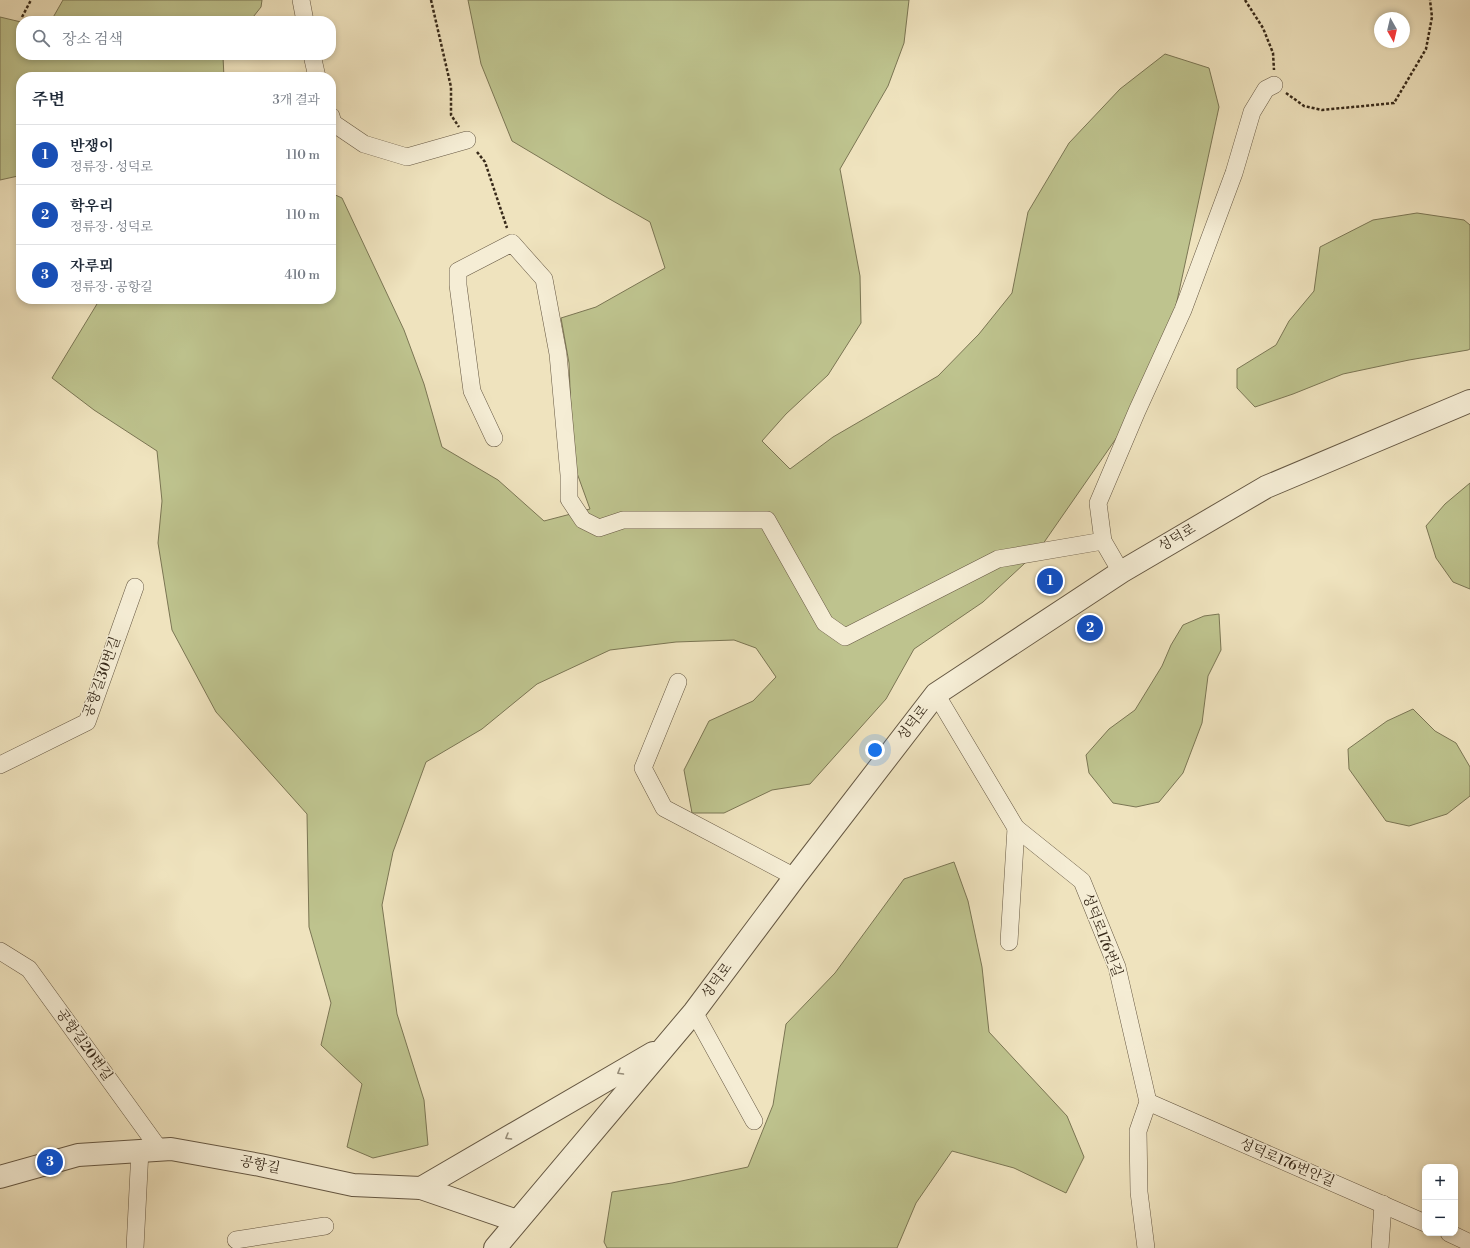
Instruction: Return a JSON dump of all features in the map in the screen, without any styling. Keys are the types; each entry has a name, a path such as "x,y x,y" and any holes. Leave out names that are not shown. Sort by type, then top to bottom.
{"street":[{"path":"301,0 304,16"},
{"path":"313,60 316,72"},
{"path":"1120,572 1104,541 1098,503 1137,411 1183,310 1234,173 1252,112 1266,89 1274,85"},
{"path":"336,124 364,144 407,157 467,140"},
{"path":"494,438 472,391 458,285 458,270 512,243 544,279 558,354 569,475 569,499 583,520 599,528 623,520 767,520 826,623 845,637 998,559 1104,541"},
{"name":"성덕로","path":"494,1248 694,1012 795,877 936,694 1120,572 1266,487 1470,401"},
{"name":"공항길30번길","path":"0,765 88,722 135,587"},
{"path":"678,682 643,768 664,808 795,877"},
{"name":"성덕로176번길","path":"936,694 1016,828 1082,881 1117,967 1148,1102"},
{"path":"1009,942 1016,828"},
{"name":"공항길20번길","path":"0,951 30,969 150,1150"},
{"path":"694,1012 754,1121"},
{"path":"421,1188 666,1045"},
{"path":"1146,1248 1138,1192 1138,1131 1148,1102"},
{"name":"성덕로176번안길","path":"1148,1102 1422,1222"},
{"name":"공항길","path":"0,1177 78,1155 171,1149 246,1162 353,1184 421,1188 517,1221"},
{"path":"135,1248 150,1150"},
{"path":"1380,1248 1383,1204"},
{"path":"235,1238 325,1226"},
{"path":"1455,1236 1470,1243"}],"path":[{"path":"23,16 31,0"},
{"path":"1245,0 1263,28 1273,53 1274,85 1304,106 1322,110 1394,104 1426,49 1432,17 1430,0"}],"green space":[{"path":"63,0 262,0 261,7 254,16 54,16"},
{"path":"468,0 909,0 904,43 888,86 840,169 860,276 861,323 828,375 786,414 762,441 790,469 833,437 938,376 979,334 1012,293 1028,212 1069,143 1120,89 1165,54 1209,68 1219,107 1167,347 1122,430 1038,551 983,602 914,649 886,699 810,784 772,790 724,813 692,813 684,770 709,721 753,701 776,677 756,648 734,640 676,642 610,650 537,684 482,729 426,762 393,852 382,905 397,1014 424,1100 428,1145 373,1158 347,1147 362,1084 321,1045 331,1003 309,927 307,814 216,712 172,630 158,543 162,501 157,451 94,410 52,378 97,304 336,304 336,195 342,198 404,330 424,384 442,447 498,480 544,521 590,509 573,462 569,363 561,318 596,307 665,268 650,222 512,141 481,64"},
{"path":"0,17 16,21 16,60 223,60 224,72 16,72 16,176 0,180"},
{"path":"1417,213 1464,220 1470,225 1470,349 1343,374 1255,407 1237,388 1237,369 1276,345 1289,321 1314,291 1320,247 1373,220"},
{"path":"1470,483 1470,589 1453,582 1436,558 1426,526 1445,504"},
{"path":"1219,614 1221,650 1208,676 1202,723 1183,773 1159,802 1136,807 1113,803 1089,773 1086,755 1109,729 1135,710 1162,666 1171,645 1183,625 1204,616"},
{"path":"1413,709 1435,731 1456,743 1470,767 1470,796 1447,814 1409,826 1386,821 1349,769 1348,749 1387,721"},
{"path":"954,862 968,901 982,967 989,1032 1067,1116 1084,1157 1066,1193 1014,1168 952,1151 916,1203 897,1248 607,1248 604,1242 612,1192 672,1183 748,1167 773,1105 786,1024 835,973 904,879"}],"place":[{"name":"반쟁이","path":"1050,581"},
{"name":"학우리","path":"1090,628"},
{"name":"자루뫼","path":"50,1162"}]}
